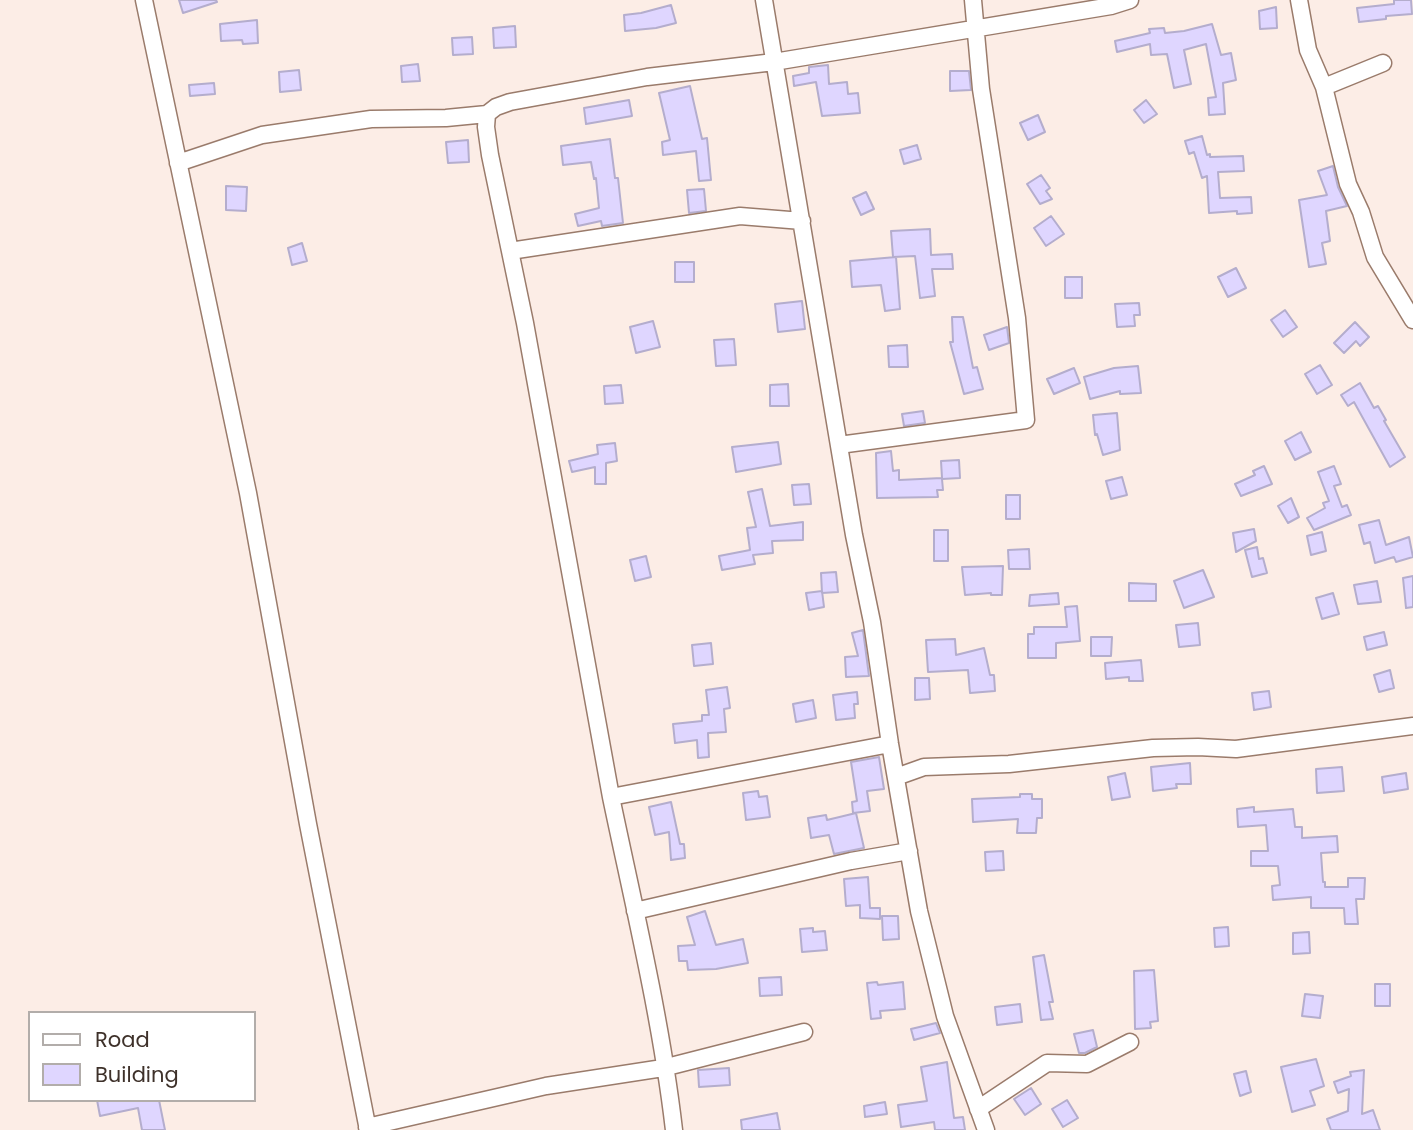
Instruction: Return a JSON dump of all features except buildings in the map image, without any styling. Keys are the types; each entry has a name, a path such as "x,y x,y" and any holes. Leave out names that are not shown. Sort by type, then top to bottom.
{"street":[{"path":"144,0 248,493 368,1129 546,1086 663,1068 804,1032"},
{"path":"764,0 839,445 873,622 890,744 919,911 945,1016 986,1130"},
{"path":"839,445 1026,419 1017,318 989,151 973,0"},
{"path":"178,163 262,135 371,119 446,118 487,114 510,102 647,77 774,62 1111,6 1130,0"},
{"path":"1299,0 1308,50 1324,87 1340,160 1361,212 1375,257 1413,320"},
{"path":"1324,87 1383,63"},
{"path":"487,114 486,127 491,156 575,593 611,797 635,911 674,1130"},
{"path":"510,251 740,216 802,221"},
{"path":"896,776 924,767 1022,762 1153,748 1236,749 1413,726"},
{"path":"611,797 890,744"},
{"path":"635,911 909,850"},
{"path":"978,1109 1046,1063 1087,1064 1130,1042"}]}
